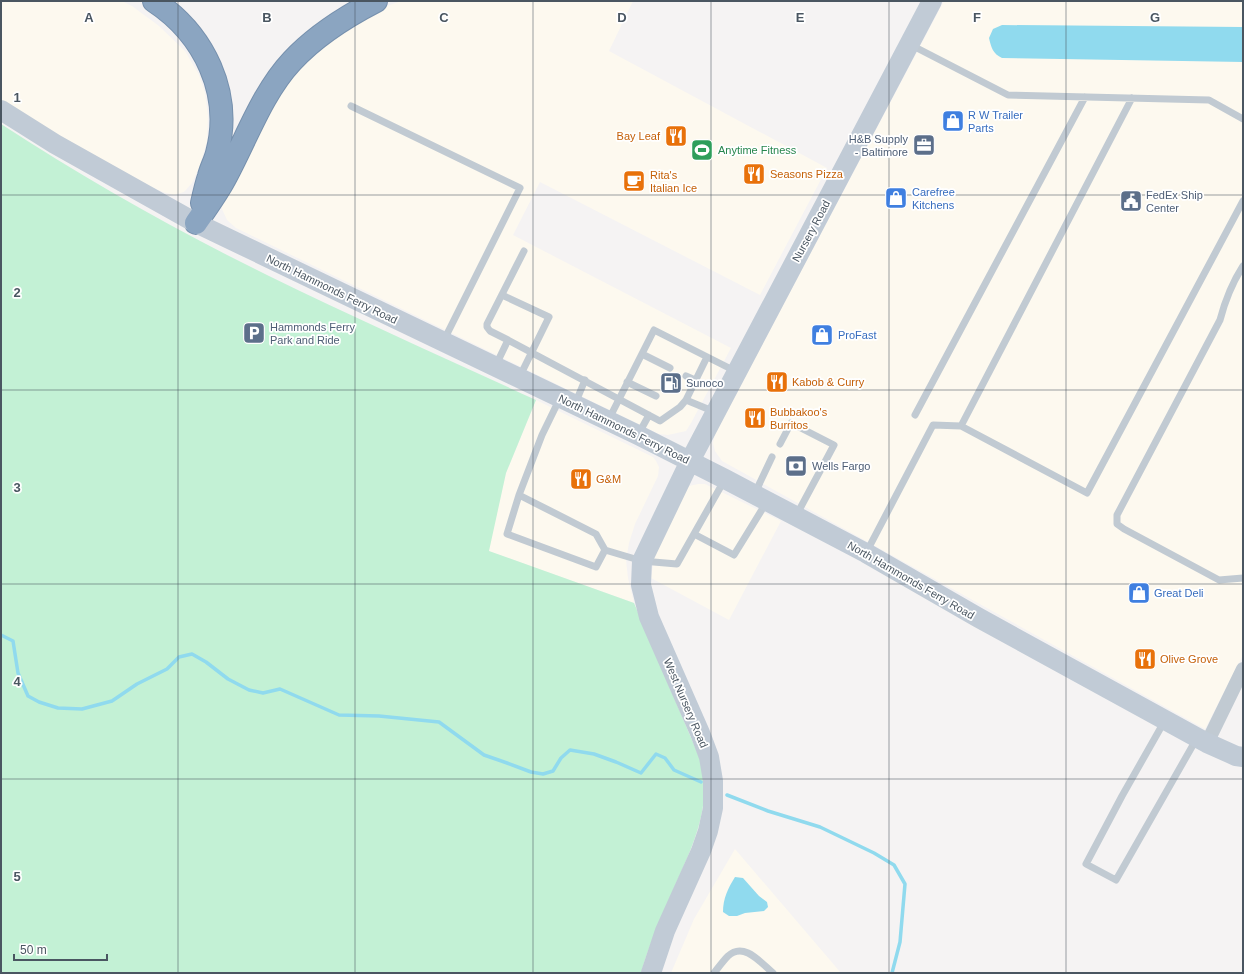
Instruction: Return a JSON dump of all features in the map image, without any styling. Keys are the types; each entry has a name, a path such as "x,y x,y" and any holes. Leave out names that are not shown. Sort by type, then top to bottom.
{"highway":[{"path":"154,1 185,27 203,50 215,77 220,101 221,126 217,153 196,223"},
{"path":"196,223 222,182 263,104 278,80 292,62 316,38 346,17 376,1"}],"main road":[{"name":"Nursery Road","path":"690,461 932,1"},
{"name":"North Hammonds Ferry Road","path":"1,110 55,144 196,223 690,461 866,553 979,618 1202,740 1243,757"},
{"name":"West Nursery Road","path":"651,973 665,931 701,851 708,830 712,808 713,781 709,757 649,617 641,585 642,560 690,461"}],"street":[{"path":"1202,740 1243,669"}],"lane":[{"path":"909,44 1008,95 1209,100 1243,119"},
{"path":"915,415 1085,97"},
{"path":"962,426 1132,98"},
{"path":"351,106 520,188 443,342"},
{"path":"866,553 933,425 962,426 1087,493 1243,201"},
{"path":"524,251 487,324 490,331 660,421 680,407 686,400 707,357"},
{"path":"1243,266 1237,275 1224,304 1220,320 1117,515 1117,524 1124,529 1219,580 1243,578"},
{"path":"502,295 549,317 519,378"},
{"path":"608,421 654,330 737,372"},
{"path":"495,367 508,340"},
{"path":"642,354 670,368"},
{"path":"686,376 695,380"},
{"path":"585,380 567,401 542,435 519,494 507,534 596,567 605,550"},
{"path":"627,382 656,396"},
{"path":"686,400 716,412"},
{"path":"672,404 680,407"},
{"path":"638,435 649,415"},
{"path":"780,444 791,423 834,446 796,516"},
{"path":"694,534 734,556 760,497 772,457"},
{"path":"519,494 596,534 605,550 642,560 677,564 725,479"},
{"path":"1165,720 1086,864 1116,880 1202,740"},
{"path":"714,973 729,955 737,951 744,951 751,954 773,973"}],"shaded area":[{"path":"1,1 122,1 132,6 159,26 185,51 199,75 205,93 208,116 207,141 200,165 192,183 184,192 174,195 145,184 14,111 1,102"},
{"path":"401,1 633,1 609,51 827,168 760,295 540,182 513,235 731,348 686,431 668,435 659,434 236,228 227,220 222,209 223,195 272,100 307,55 368,13"},
{"path":"944,1 1243,1 1243,655 1205,729 722,461 715,451 713,443 715,434"},
{"path":"536,400 653,457 659,467 658,476 635,524 629,543 626,560 628,578 634,603 488,551 506,473"},
{"path":"705,484 781,521 729,620 651,578 656,546 683,491 689,486"},
{"path":"735,849 841,973 671,973 694,919"}],"green space":[{"path":"1,124 99,185 166,223 235,259 335,308 536,400 506,473 489,551 634,603 700,759 704,775 703,808 696,836 656,930 641,973 1,973"}],"water":[{"path":"1002,25 1243,27 1243,62 1002,58 993,50 989,38 993,29"},
{"path":"735,877 743,878 759,896 767,902 768,907 764,911 745,913 737,916 729,916 723,912 726,894"}],"waterway":[{"path":"1,635 13,641 18,673 28,696 39,702 58,708 82,709 112,701 137,684 167,669 179,657 192,654 206,662 228,679 249,690 263,693 280,689 339,715 379,716 439,722 484,755 531,772 543,774 553,771 561,758 570,750 594,754 641,773 656,754 665,758 674,770 701,782"},
{"path":"727,795 768,811 820,827 874,853 894,865 905,884 900,942 892,973"}],"place":[{"name":"R W Trailer Parts","path":"953,121"},
{"name":"Bay Leaf","path":"676,136"},
{"name":"H&B Supply - Baltimore","path":"924,145"},
{"name":"Anytime Fitness","path":"702,150"},
{"name":"Seasons Pizza","path":"754,174"},
{"name":"Rita's Italian Ice","path":"634,181"},
{"name":"Carefree Kitchens","path":"896,198"},
{"name":"FedEx Ship Center","path":"1131,201"},
{"name":"Hammonds Ferry Park and Ride","path":"254,333"},
{"name":"ProFast","path":"822,335"},
{"name":"Kabob & Curry","path":"777,382"},
{"name":"Sunoco","path":"671,383"},
{"name":"Bubbakoo's Burritos","path":"755,418"},
{"name":"Wells Fargo","path":"796,466"},
{"name":"G&M","path":"581,479"},
{"name":"Great Deli","path":"1139,593"},
{"name":"Olive Grove","path":"1145,659"}]}
